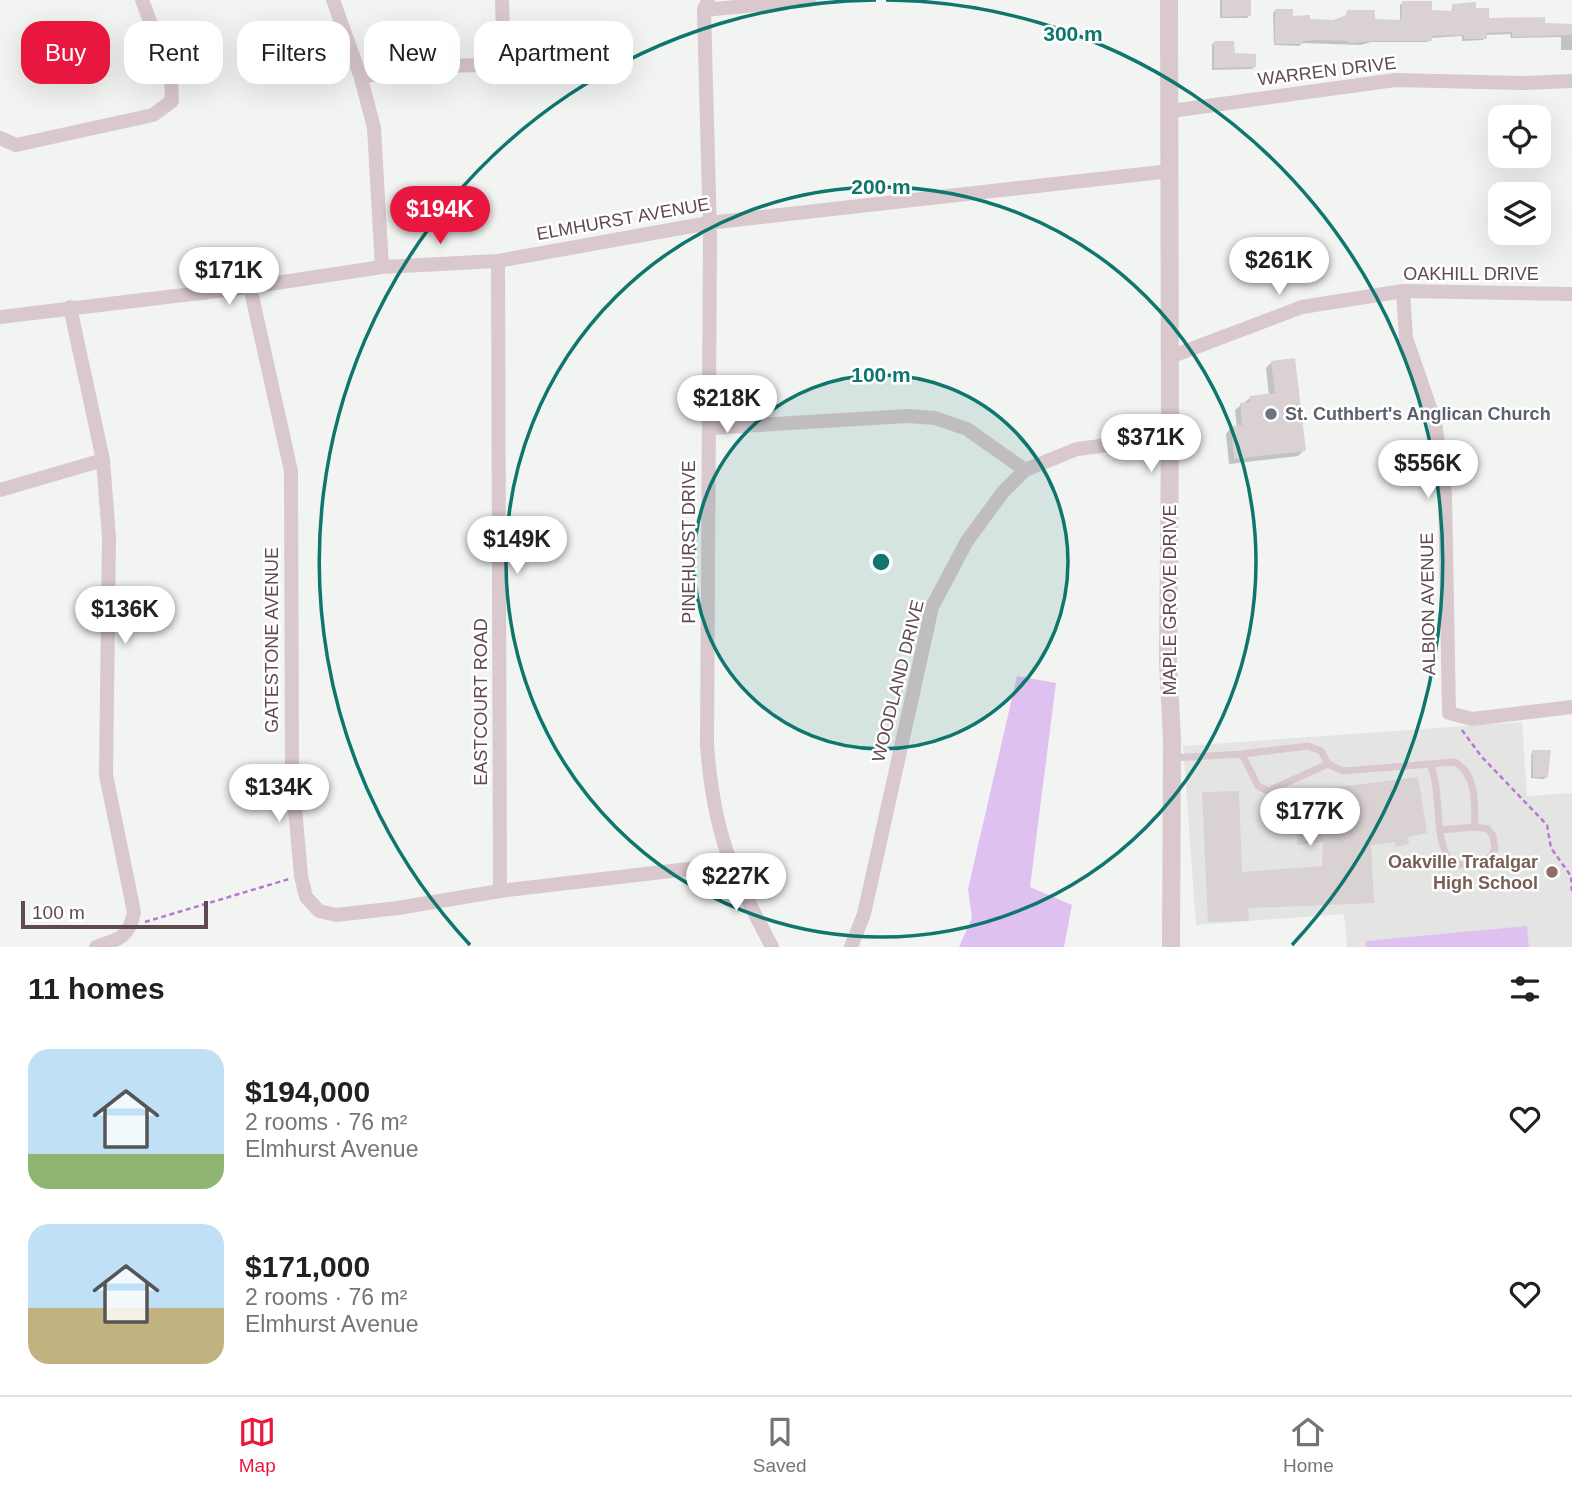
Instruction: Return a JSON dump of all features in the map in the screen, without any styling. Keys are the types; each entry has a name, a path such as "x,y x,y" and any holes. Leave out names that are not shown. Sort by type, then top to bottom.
{"street":[{"path":"0,138 16,145 153,115 172,101 171,78 142,0"},
{"path":"333,0 361,78 374,128 382,267"},
{"path":"361,78 398,67 485,65 500,53 503,32 502,0"},
{"path":"706,5 809,0"},
{"name":"MAPLE GROVE DRIVE","path":"1170,0 1168,662 1172,758 1171,947"},
{"name":"PINEHURST DRIVE","path":"706,5 710,428 707,745 710,783 731,864 772,947"},
{"name":"WARREN DRIVE","path":"1171,111 1395,80 1572,82"},
{"name":"ELMHURST AVENUE","path":"0,317 250,287 382,267 498,261 709,223 1170,171"},
{"name":"EASTCOURT ROAD","path":"498,261 500,891"},
{"name":"GATESTONE AVENUE","path":"250,287 290,471 292,773 301,876 306,897 319,911 335,915 398,908 500,891 731,864"},
{"name":"OAKHILL DRIVE","path":"1170,357 1302,307 1403,291 1572,294"},
{"name":"ALBION AVENUE","path":"1403,291 1406,338 1435,422 1445,494 1449,713"},
{"path":"71,307 103,460 109,537 106,775 134,912 131,925 122,938 96,947"},
{"path":"710,428 907,416 935,418 967,429 1025,470"},
{"name":"WOODLAND DRIVE","path":"851,947 864,914 932,607 967,541 1003,492 1025,470 1077,449 1170,437"},
{"path":"0,490 103,460"},
{"path":"1449,713 1472,719 1572,707"}],"lane":[{"path":"1172,758 1242,754 1308,746 1321,751 1328,764 1343,771 1455,762 1472,780 1475,827"},
{"path":"1242,754 1258,786 1268,791 1328,764"},
{"path":"1430,764 1435,776 1441,831 1445,854 1451,863 1468,867 1487,860 1495,849 1493,836 1488,829 1475,827 1441,831"}],"path":[{"path":"1449,713 1481,755 1547,825 1551,848 1571,876 1572,894"},
{"path":"131,925 161,919 301,876"}],"shaded area":[{"path":"1017,676 1056,683 1030,887 1072,905 1064,947 959,947 972,918 968,889"},
{"path":"1522,722 1527,796 1572,793 1572,947 1347,947 1344,914 1196,925 1183,746"},
{"path":"1527,926 1529,947 1366,947 1366,941"}],"building":[{"path":"1222,0 1251,0 1251,16 1222,17"},
{"path":"1402,1 1432,1 1432,10 1453,11 1452,4 1476,2 1476,8 1489,8 1489,18 1545,17 1545,23 1572,24 1572,35 1512,37 1512,32 1487,33 1487,39 1464,39 1464,35 1432,36 1432,41 1349,43 1317,40 1303,41 1303,44 1275,44 1275,9 1293,9 1293,16 1310,15 1310,19 1333,20 1347,15 1347,10 1375,10 1375,19 1401,20"},
{"path":"1214,41 1234,41 1235,53 1256,54 1256,67 1214,68"},
{"name":"St. Cuthbert's Anglican Church","path":"1295,358 1306,451 1234,459 1231,426 1242,425 1240,403 1250,402 1250,396 1275,393 1271,361"},
{"path":"1532,750 1551,750 1548,777 1533,777"},
{"path":"1418,777 1427,833 1408,837 1409,844 1395,847 1395,842 1371,845 1374,903 1248,908 1249,921 1208,922 1202,792 1239,791 1242,872 1322,866 1323,842 1297,845 1296,818 1302,816 1299,799 1331,793 1330,788"}],"place":[{"name":"St. Cuthbert's Anglican Church","path":"1271,414"},
{"name":"Oakville Trafalgar High School","path":"1552,872"}]}
